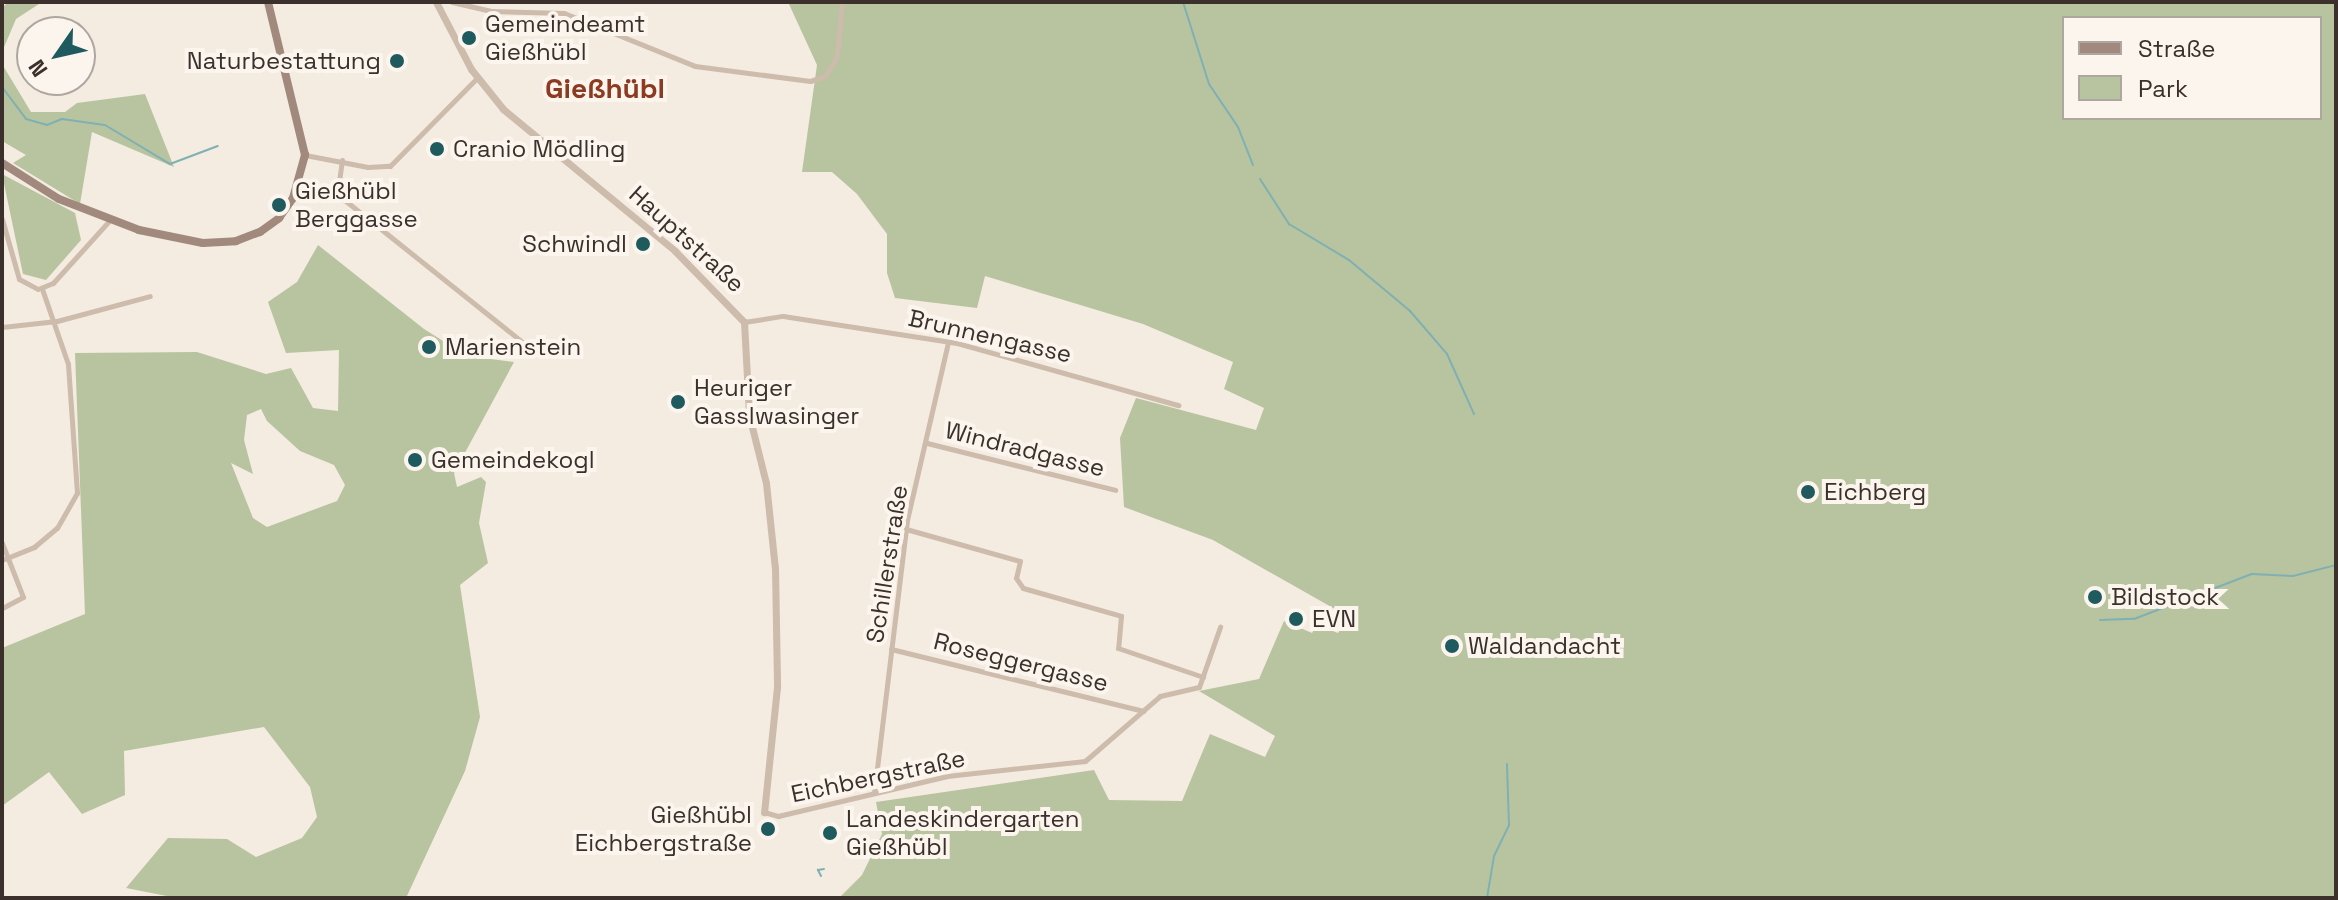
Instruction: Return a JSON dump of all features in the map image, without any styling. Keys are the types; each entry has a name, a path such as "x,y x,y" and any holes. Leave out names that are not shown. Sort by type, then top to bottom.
{"main road":[{"path":"2,163 59,199 109,221 203,243 251,237 279,218 296,190 305,155 268,2"}],"street":[{"name":"Hauptstraße","path":"436,2 477,78 518,123 675,251 744,322 749,415 766,483 775,568 777,687 764,812"},
{"path":"452,2 490,11 564,13 667,57 722,72 810,81 825,76 837,56 842,2"},
{"path":"305,155 390,166 477,78"},
{"path":"342,160 337,194 525,344"},
{"path":"2,219 19,279 42,289 57,321 68,364 77,493 57,528 10,559 2,560"},
{"path":"42,289 109,221"},
{"path":"2,327 57,321 150,296"},
{"name":"Brunnengasse","path":"744,322 783,316 948,343 1178,405"},
{"name":"Schillerstraße","path":"874,793 906,529 948,343"},
{"name":"Windradgasse","path":"927,443 1115,490"},
{"path":"906,529 1020,561 1016,578 1023,588 1121,616 1118,648 1203,677 1220,627"},
{"path":"2,543 23,597 2,608"},
{"name":"Roseggergasse","path":"891,649 1143,711"},
{"name":"Eichbergstraße","path":"764,812 771,817 947,776 1085,761 1160,696 1199,687 1203,677"}],"green space":[{"path":"8,2 42,2 16,16 2,52 2,8"},
{"path":"788,2 2336,2 2336,898 839,898 862,875 882,834 876,802 1094,770 1109,800 1182,801 1210,734 1265,757 1275,736 1199,691 1259,679 1284,621 1312,633 1317,625 1338,633 1349,617 1213,540 1124,507 1120,438 1136,398 1256,430 1264,408 1224,389 1233,362 1143,324 985,276 977,308 895,298 887,273 887,234 857,194 832,172 802,172 817,65"},
{"path":"2,64 16,87 16,96 21,96 31,112 65,112 77,103 145,94 174,167 92,132 80,204 13,163 26,155 2,141"},
{"path":"2,174 75,213 81,240 46,280 23,274"},
{"path":"318,245 424,329 467,356 514,362 454,473 457,487 481,477 486,482 479,523 488,563 460,585 480,717 465,771 406,898 177,898 126,888 168,838 227,839 256,857 302,838 317,817 310,787 264,727 124,751 125,795 82,814 49,772 2,806 2,648 85,614 75,353 197,352 266,374 291,368 313,408 338,411 339,350 286,353 268,302 297,282","holes":["261,409 267,421 300,451 334,465 345,485 337,501 267,527 253,518 231,463 253,474 244,440 247,415"]}],"waterway":[{"path":"1183,2 1209,84 1238,127 1253,165"},
{"path":"2,87 26,119 47,125 62,119 105,125 170,164 218,146"},
{"path":"1260,179 1289,224 1349,260 1410,311 1447,354 1474,414"},
{"path":"2100,620 2134,619 2252,574 2293,576 2336,565"},
{"path":"1487,898 1494,856 1509,825 1507,764"},
{"path":"821,876 818,870 824,869"}],"place":[{"name":"Gemeindeamt Gießhübl","path":"469,38"},
{"name":"Naturbestattung","path":"397,61"},
{"name":"Cranio Mödling","path":"437,149"},
{"name":"Gießhübl Berggasse","path":"279,205"},
{"name":"Schwindl","path":"643,244"},
{"name":"Marienstein","path":"429,347"},
{"name":"Heuriger Gasslwasinger","path":"678,402"},
{"name":"Gemeindekogl","path":"415,460"},
{"name":"Eichberg","path":"1808,492"},
{"name":"Bildstock","path":"2095,597"},
{"name":"EVN","path":"1296,619"},
{"name":"Waldandacht","path":"1452,646"},
{"name":"Gießhübl Eichbergstraße","path":"768,829"},
{"name":"Landeskindergarten Gießhübl","path":"830,833"}],"district":[{"name":"Gießhübl","path":"605,88"}]}
